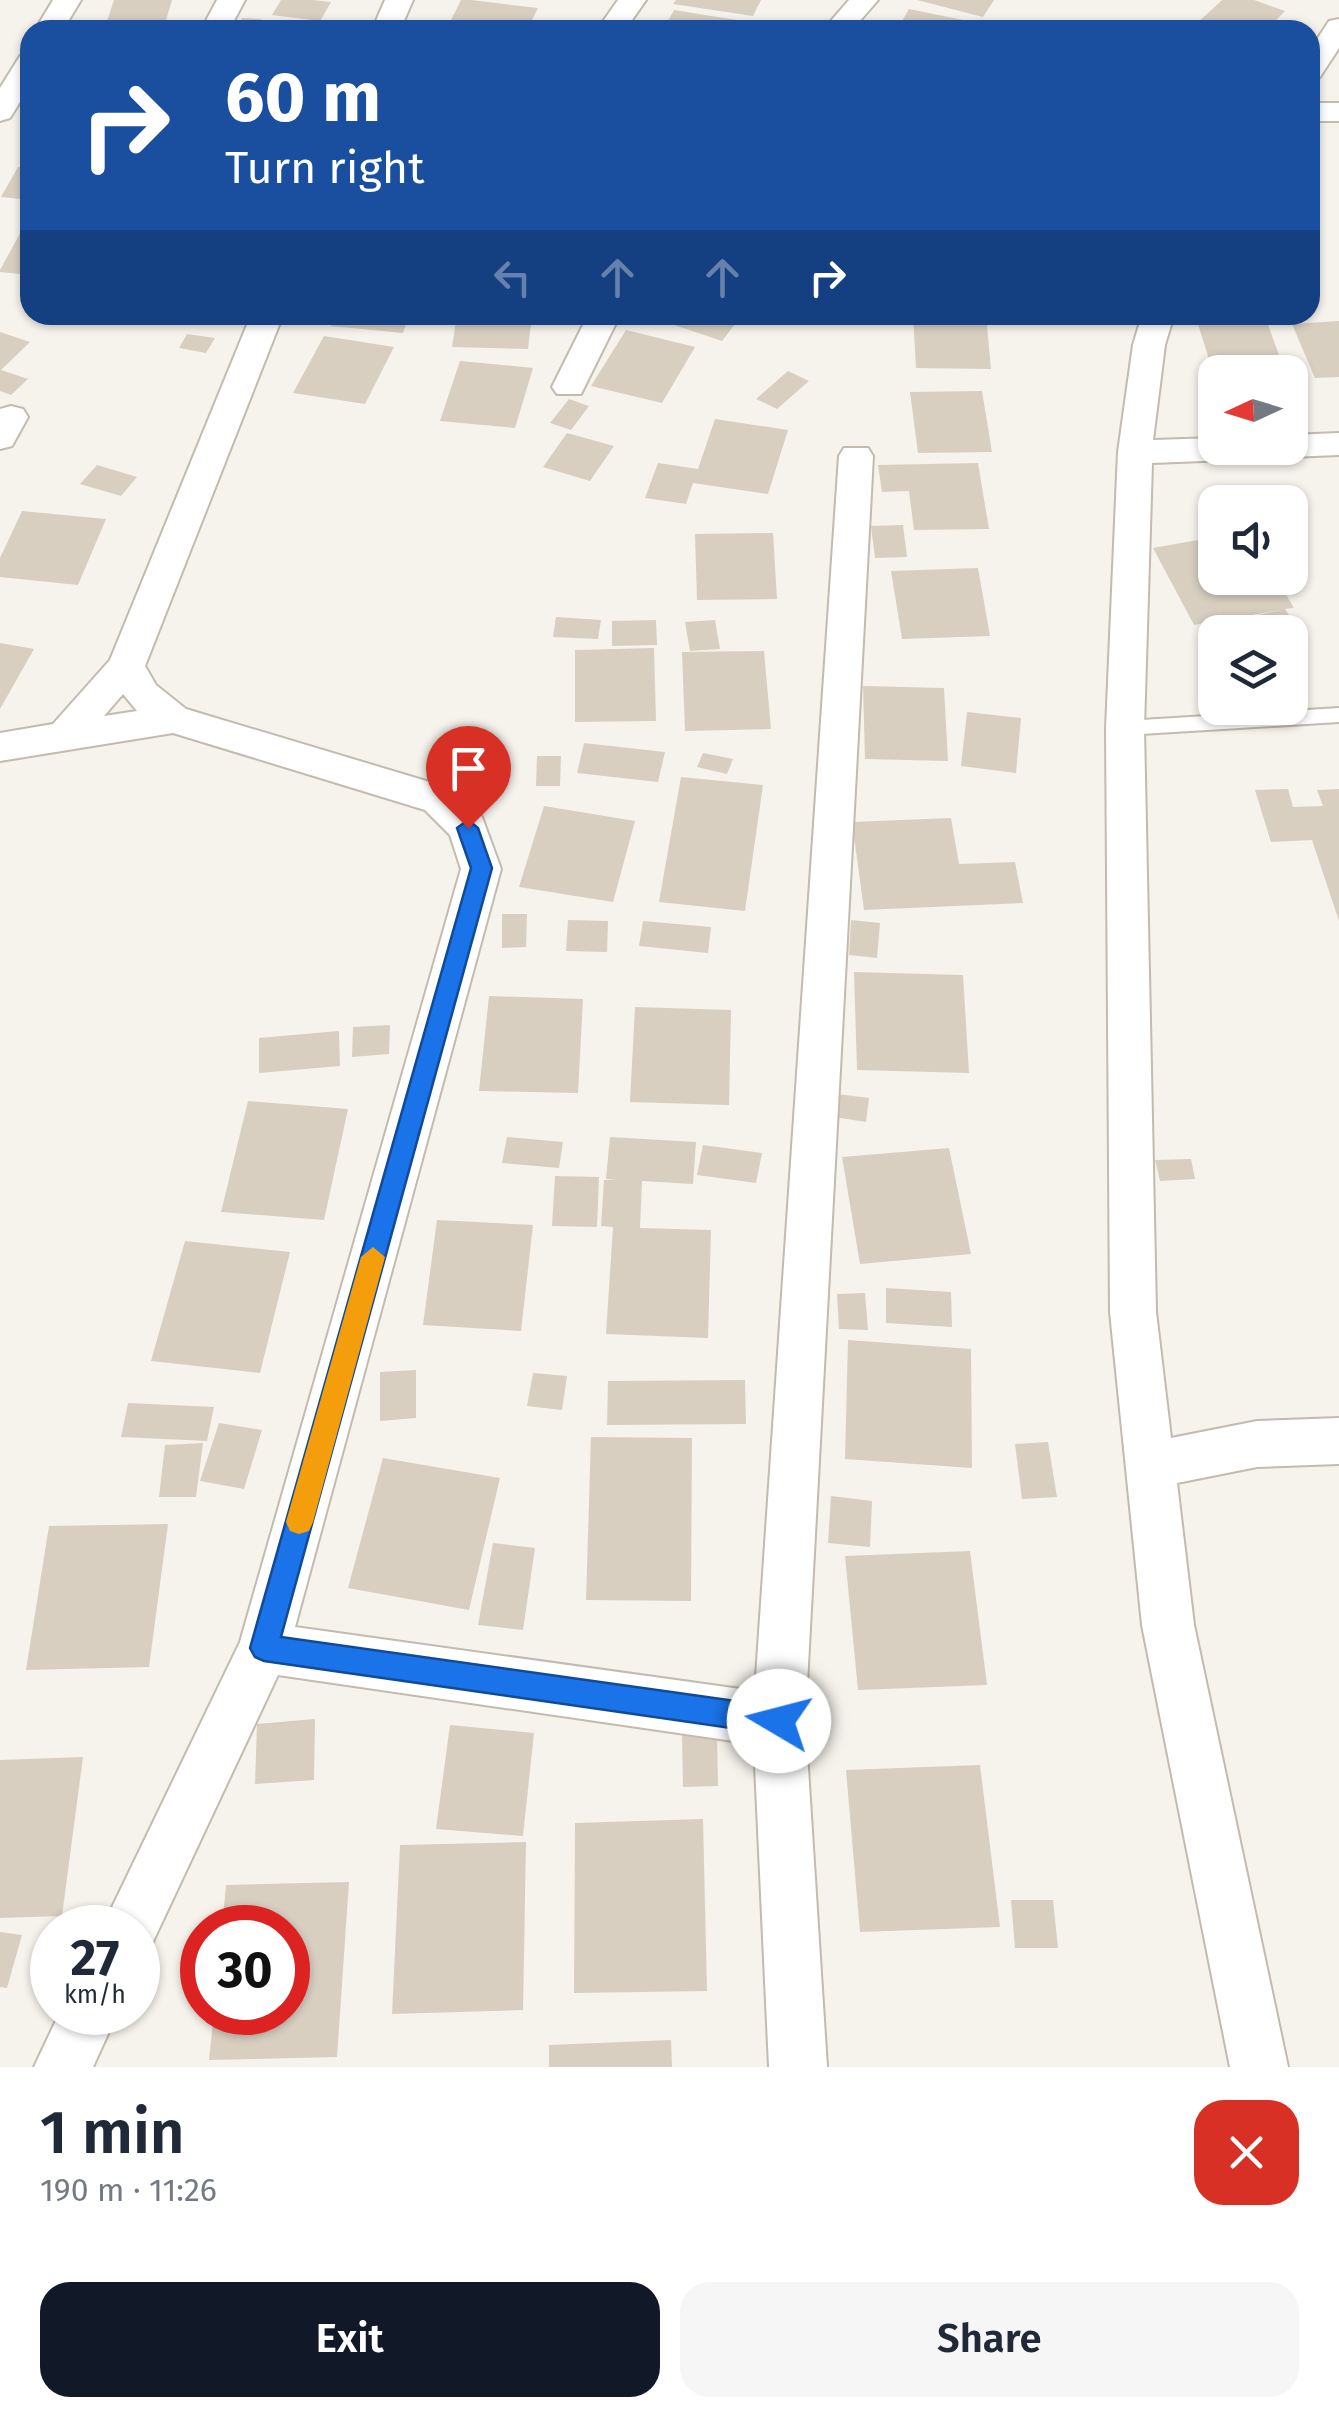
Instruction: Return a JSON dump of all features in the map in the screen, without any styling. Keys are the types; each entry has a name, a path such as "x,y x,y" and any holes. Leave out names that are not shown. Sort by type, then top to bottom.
{"street":[{"path":"846,20 864,0"},
{"path":"1320,56 1339,27"},
{"path":"0,112 20,79"},
{"path":"64,738 126,666 262,325"},
{"path":"569,387 599,325"},
{"path":"1155,325 1135,452 1126,728 1134,1312 1168,1625 1259,2067"},
{"path":"1308,445 1339,444"},
{"path":"1135,452 1198,450"},
{"path":"798,2067 779,1721 856,456"},
{"path":"126,666 143,695 173,719 439,799 468,828 482,868 264,1648 141,1905"},
{"path":"0,747 173,719"},
{"path":"1151,1465 1257,1444 1339,1441"},
{"path":"264,1648 779,1721"},
{"path":"64,2067 79,2035"}],"lane":[{"path":"1126,728 1339,715"}],"building":[{"path":"114,0 172,0 166,20 107,20"},
{"path":"281,0 331,2 321,20 272,15"},
{"path":"461,0 538,8 532,20 451,20"},
{"path":"676,0 761,0 753,16 673,4"},
{"path":"917,0 994,0 983,17"},
{"path":"1222,0 1254,0 1285,11 1276,20 1200,20"},
{"path":"909,9 963,20 903,20"},
{"path":"674,10 736,20 668,20"},
{"path":"18,167 20,167 20,199 1,197"},
{"path":"20,233 20,274 0,270"},
{"path":"1339,321 1339,377 1315,378 1292,325"},
{"path":"331,325 406,325 403,333"},
{"path":"455,325 531,325 528,349 452,347"},
{"path":"674,325 734,325 722,341"},
{"path":"914,325 987,325 991,369 916,368"},
{"path":"1198,325 1268,325 1279,355 1208,355"},
{"path":"626,330 695,347 662,403 591,386"},
{"path":"0,332 30,342 1,370 28,379 11,395 0,391"},
{"path":"187,334 215,338 206,353 179,348"},
{"path":"324,336 394,347 365,404 293,393"},
{"path":"460,361 533,368 515,428 440,421"},
{"path":"788,371 809,381 777,409 756,399"},
{"path":"982,391 992,452 918,453 910,392"},
{"path":"569,399 589,406 571,430 550,423"},
{"path":"715,419 788,430 768,494 693,483 686,504 645,498 658,463 698,469"},
{"path":"567,433 614,446 590,481 543,467"},
{"path":"978,463 989,529 914,530 909,491 882,492 878,465"},
{"path":"97,465 137,477 121,496 80,484"},
{"path":"22,511 106,519 78,585 0,577 0,558"},
{"path":"903,525 907,557 875,558 871,526"},
{"path":"773,533 777,599 697,600 695,534"},
{"path":"1198,540 1198,595 1286,595 1294,608 1285,609 1289,615 1258,615 1280,610 1251,615 1198,615 1198,624 1194,625 1153,548"},
{"path":"978,568 990,636 902,639 891,571"},
{"path":"556,617 601,620 598,639 553,637"},
{"path":"656,620 657,645 612,646 612,621"},
{"path":"715,620 720,649 690,651 685,622"},
{"path":"0,643 34,649 0,709"},
{"path":"654,648 656,721 575,722 575,650"},
{"path":"764,651 771,729 685,731 682,652"},
{"path":"863,686 944,688 948,761 865,759"},
{"path":"967,712 1021,718 1016,773 961,766"},
{"path":"584,743 665,752 658,782 577,773"},
{"path":"703,753 733,759 727,774 697,767"},
{"path":"537,756 561,756 560,786 536,786"},
{"path":"681,777 763,785 745,911 659,902"},
{"path":"1288,789 1293,807 1323,806 1317,790 1339,789 1339,921 1312,840 1271,842 1255,790"},
{"path":"544,806 635,821 613,902 519,887"},
{"path":"951,818 959,864 1015,862 1023,903 864,910 852,822"},
{"path":"502,914 527,914 526,947 502,948"},
{"path":"568,920 608,921 607,952 566,951"},
{"path":"851,920 880,923 877,958 849,955"},
{"path":"643,921 711,927 708,953 639,946"},
{"path":"854,972 963,975 969,1073 857,1070"},
{"path":"489,996 583,999 578,1093 479,1091"},
{"path":"635,1007 731,1010 729,1105 630,1102"},
{"path":"390,1025 389,1054 352,1057 353,1027"},
{"path":"339,1031 340,1066 259,1073 259,1038"},
{"path":"837,1094 869,1098 866,1122 834,1117"},
{"path":"248,1101 348,1109 324,1220 221,1212"},
{"path":"507,1137 563,1142 559,1168 502,1163"},
{"path":"610,1137 696,1142 693,1184 642,1181 640,1228 711,1230 708,1338 606,1334 613,1227 601,1226 604,1180 617,1180 606,1179"},
{"path":"703,1145 762,1153 756,1183 697,1175"},
{"path":"949,1148 971,1254 860,1264 842,1157"},
{"path":"1191,1159 1195,1179 1160,1181 1155,1160"},
{"path":"555,1176 599,1177 597,1227 552,1226"},
{"path":"437,1220 533,1225 521,1331 423,1325"},
{"path":"185,1241 290,1252 260,1373 151,1361"},
{"path":"886,1288 951,1292 952,1327 886,1323"},
{"path":"865,1293 868,1330 839,1329 837,1294"},
{"path":"848,1340 971,1349 972,1468 845,1459"},
{"path":"416,1370 416,1418 380,1421 380,1372"},
{"path":"533,1373 567,1376 562,1410 527,1406"},
{"path":"745,1380 746,1424 607,1425 608,1381"},
{"path":"128,1403 214,1407 207,1441 121,1437"},
{"path":"219,1423 262,1430 244,1489 200,1481"},
{"path":"591,1437 692,1438 691,1601 586,1600"},
{"path":"1048,1442 1057,1497 1022,1499 1015,1444"},
{"path":"203,1443 196,1497 159,1497 165,1445"},
{"path":"383,1458 500,1478 469,1610 348,1588"},
{"path":"831,1496 872,1501 870,1547 828,1543"},
{"path":"168,1524 149,1667 26,1670 49,1526"},
{"path":"493,1543 535,1548 523,1630 478,1625"},
{"path":"970,1551 987,1685 858,1690 845,1556"},
{"path":"315,1719 314,1780 255,1784 257,1724"},
{"path":"450,1725 534,1733 523,1836 436,1829"},
{"path":"717,1734 718,1786 683,1787 682,1735"},
{"path":"83,1757 63,1905 30,1905 30,1917 0,1918 0,1760"},
{"path":"980,1765 1000,1927 860,1932 846,1770"},
{"path":"703,1819 707,1991 574,1993 575,1823"},
{"path":"526,1842 523,2010 392,2014 400,1845"},
{"path":"349,1882 337,2057 209,2060 212,2035 310,2035 310,1905 224,1905 226,1885"},
{"path":"1011,1900 1053,1900 1058,1948 1015,1948"},
{"path":"0,1932 22,1935 7,1988 0,1987"},
{"path":"671,2040 672,2067 549,2067 549,2045"}],"slow traffic":[{"path":"299,1522 373,1257"}],"route":[{"path":"468,828 482,868 264,1648 779,1721"}]}
